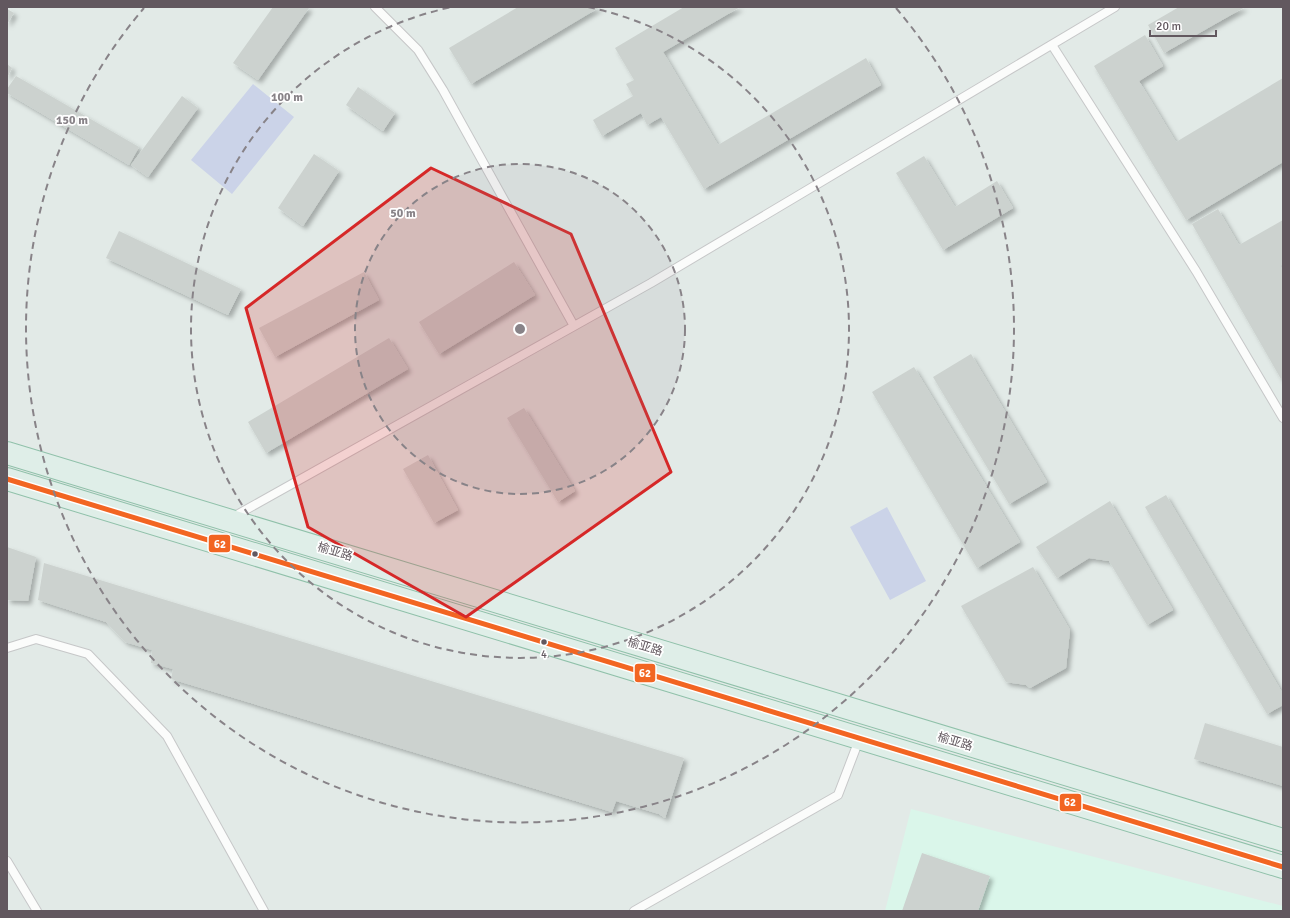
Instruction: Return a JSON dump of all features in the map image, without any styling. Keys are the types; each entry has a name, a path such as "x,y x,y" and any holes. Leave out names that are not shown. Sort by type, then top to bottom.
{"highway":[{"name":"榆亚路","path":"7,453 1283,840"},
{"name":"榆亚路","path":"7,479 1283,867"}],"lane":[{"path":"374,7 418,50 443,90 574,326"},
{"path":"228,520 651,282 1115,7"},
{"path":"1052,45 1196,271 1283,418"},
{"path":"7,648 36,639 88,654 166,736 264,911"},
{"path":"634,911 838,795 859,739"},
{"path":"7,861 37,911"}],"highlighted area":[{"path":"431,168 571,234 671,472 466,617 308,527 246,308"}],"shaded area":[{"path":"253,84 294,117 232,194 191,160"},
{"path":"887,507 926,581 890,600 850,527"},
{"path":"911,809 1283,906 1283,911 885,911"}],"building":[{"path":"273,7 309,8 258,80 233,63"},
{"path":"518,7 600,7 471,84 449,48"},
{"path":"684,7 740,7 663,52 718,145 866,58 881,85 704,189 661,117 647,125 641,113 602,136 593,120 633,96 626,84 634,80 615,48"},
{"path":"1179,7 1245,7 1164,53 1148,25"},
{"path":"7,9 14,13 7,24"},
{"path":"1145,35 1163,66 1139,81 1176,142 1283,78 1283,162 1186,220 1094,66"},
{"path":"7,64 12,68 7,78"},
{"path":"16,76 139,147 129,165 7,93 7,89"},
{"path":"358,87 395,113 383,131 346,105"},
{"path":"182,96 198,108 148,177 131,165"},
{"path":"314,154 339,171 303,226 278,208"},
{"path":"924,156 955,207 997,181 1013,208 943,250 896,173"},
{"path":"1218,209 1239,245 1283,220 1283,264 1281,266 1283,269 1283,378 1281,379 1192,224"},
{"path":"119,231 241,289 228,315 106,258"},
{"path":"514,262 535,295 439,354 419,322"},
{"path":"364,272 379,300 275,357 259,328"},
{"path":"389,338 408,369 266,453 248,422"},
{"path":"971,354 1047,482 1009,504 933,377"},
{"path":"914,367 1020,542 977,568 872,392"},
{"path":"524,408 575,491 558,502 507,418"},
{"path":"428,455 458,510 434,523 403,469"},
{"path":"1166,495 1283,694 1283,705 1267,714 1145,507"},
{"path":"1110,501 1173,610 1147,625 1109,561 1089,558 1057,578 1036,547"},
{"path":"7,547 36,557 28,601 7,600"},
{"path":"44,563 684,758 665,818 659,814 616,801 612,812 171,679 173,669 151,663 152,650 125,642 106,622 38,600"},
{"path":"1033,567 1070,630 1066,668 1030,688 1026,685 1006,682 961,606"},
{"path":"1205,723 1283,747 1283,786 1194,759"},
{"path":"922,853 990,876 978,911 902,911"}],"transit line":[{"name":"62","path":"7,479 1283,867"}],"place":[{"name":"4","path":"544,642"}]}
